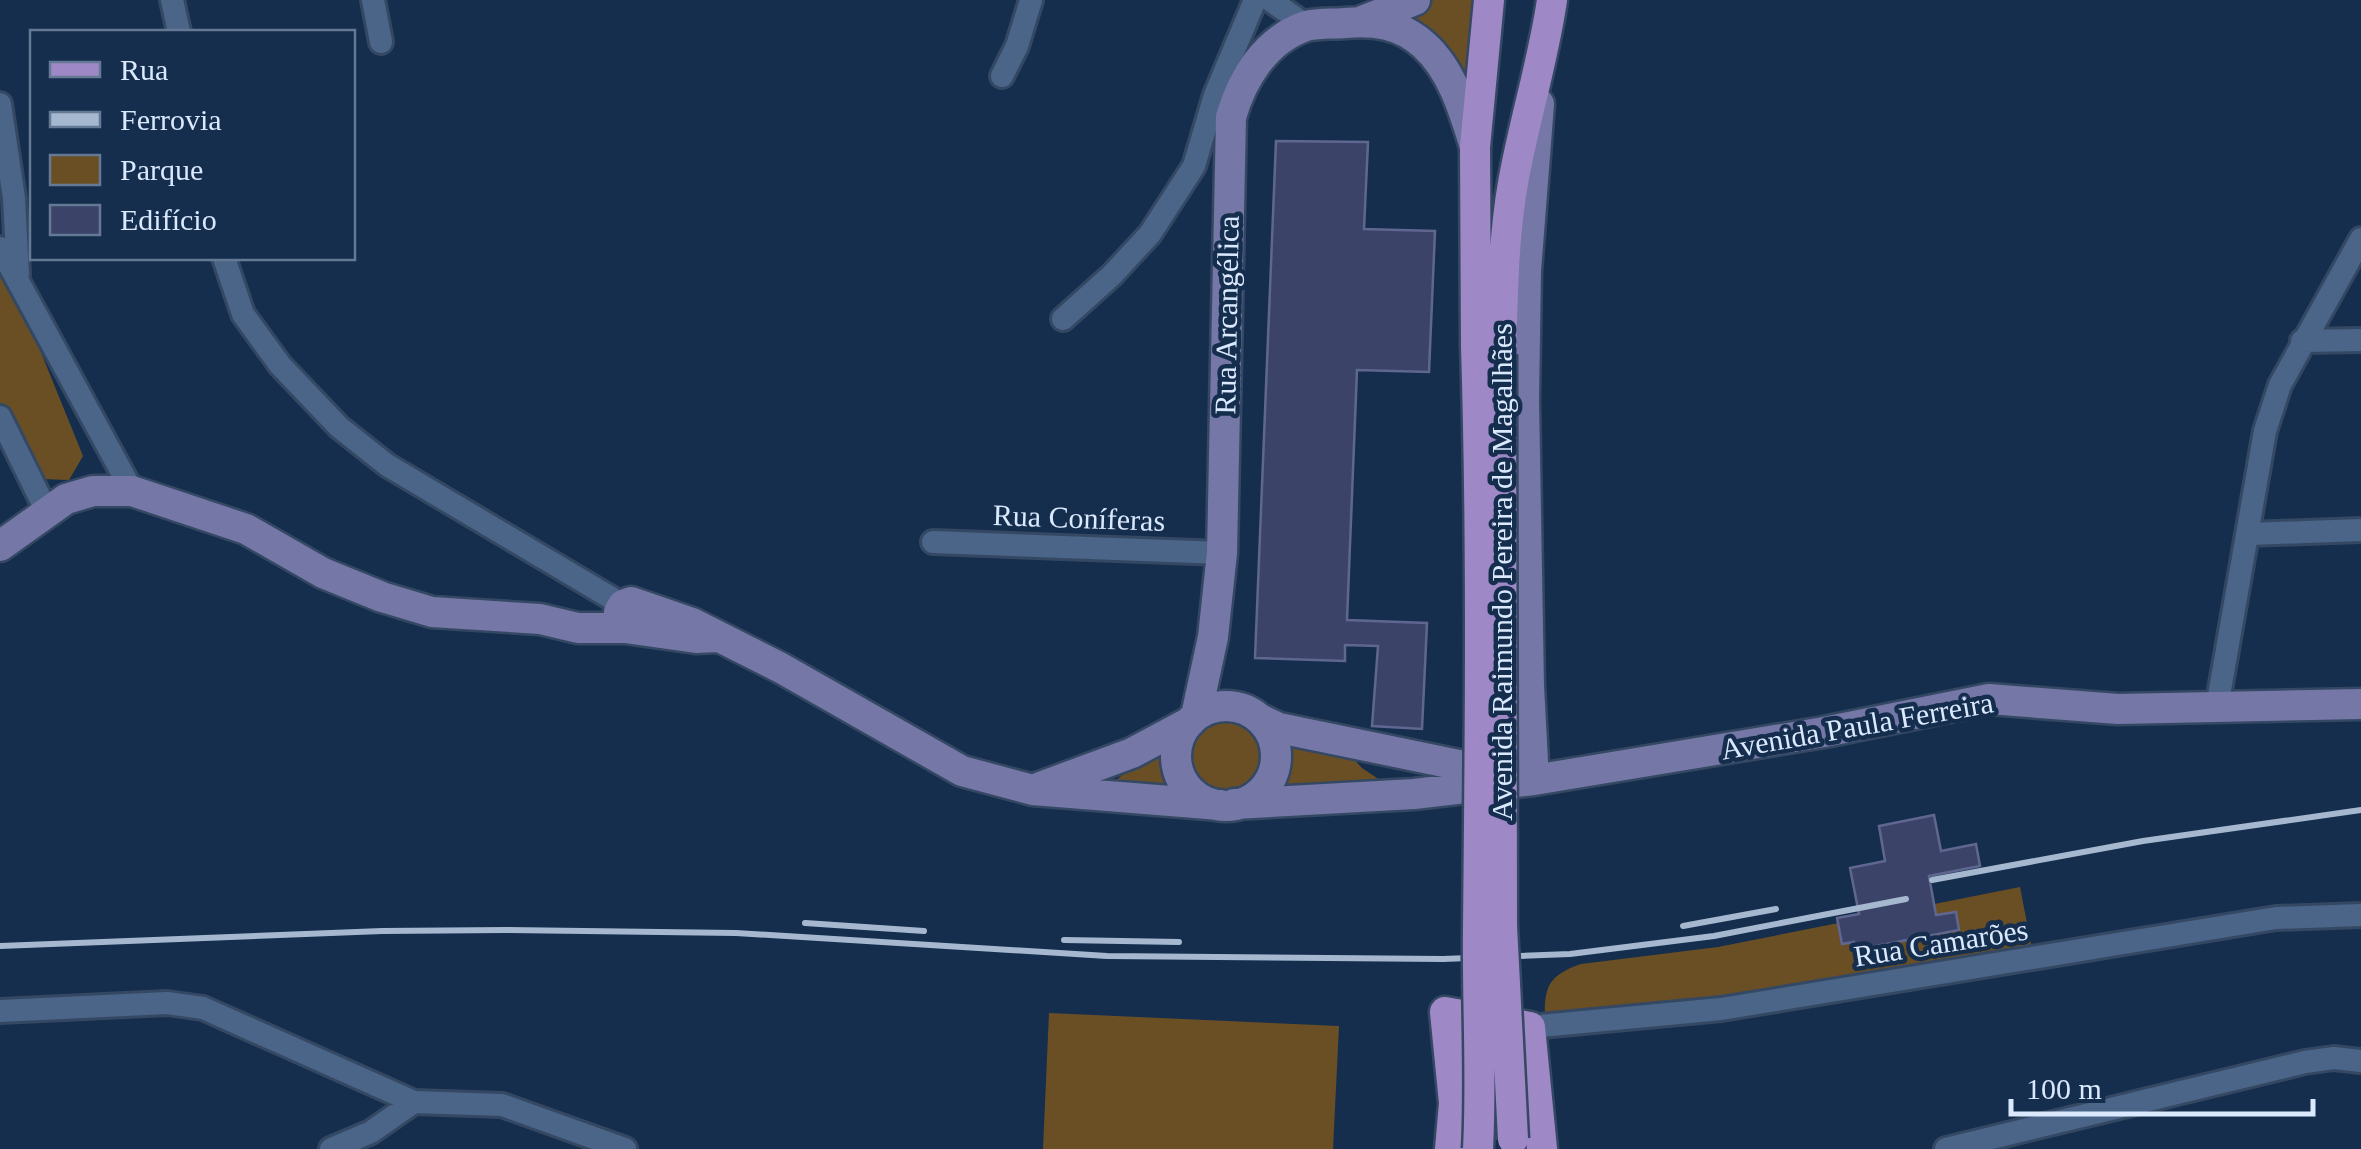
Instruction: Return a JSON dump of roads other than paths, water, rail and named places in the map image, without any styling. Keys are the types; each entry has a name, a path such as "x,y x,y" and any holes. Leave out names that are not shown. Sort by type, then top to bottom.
{"main road":[{"path":"1359,22 1415,0"},
{"name":"Avenida Raimundo Pereira de Magalhães","path":"1489,0 1476,146 1474,288 1489,350"},
{"name":"Avenida Raimundo Pereira de Magalhães","path":"1520,1146 1502,926 1489,350 1512,189 1542,62 1550,7"},
{"path":"1307,26 1376,22 1394,26 1425,46 1452,86 1476,146"},
{"name":"Rua Arcangélica","path":"1192,719 1214,637 1222,553 1230,117 1240,86 1276,44 1307,26"},
{"path":"1033,790 1132,753 1210,708 1250,713 1296,732 1534,780 1524,399 1526,271 1542,62"},
{"path":"1478,1149 1482,1085 1478,935 1480,709 1489,350"},
{"path":"0,546 66,499 94,491 132,491 246,529 323,573 432,612 540,618 630,615"},
{"name":"Avenida Paula Ferreira","path":"630,615 696,638 718,637 812,685 962,771 1033,790 1227,805 1414,794 1534,780 1824,732 1989,698 2118,708 2361,704"},
{"name":"Rua Arcangélica","path":"1214,637 1222,671 1250,713"},
{"path":"1192,719 1179,739 1178,768 1193,793 1227,805 1260,792 1274,769 1274,742 1250,713"},
{"path":"1450,1149 1454,1103 1445,1044 1445,1012 1530,1028 1520,1146"}],"street":[{"path":"172,0 179,30"},
{"path":"373,0 381,42"},
{"path":"1002,76 1017,46 1030,0"},
{"path":"1062,319 1112,275 1150,234 1194,166 1215,95 1255,0"},
{"path":"1270,0 1307,26"},
{"path":"0,104 14,198 19,283"},
{"path":"1194,166 1230,142"},
{"path":"2218,707 2265,430 2280,385 2302,340 2361,238"},
{"path":"0,248 132,491"},
{"path":"225,260 243,314 280,365 339,427 387,466 630,615"},
{"path":"2302,340 2361,340"},
{"path":"0,417 47,512"},
{"path":"2249,534 2361,530"},
{"name":"Rua Coníferas","path":"933,542 1222,553"},
{"name":"Rua Camarões","path":"1530,1028 1720,1009 2276,918 2361,915"},
{"path":"0,1011 167,1004 203,1008 414,1102 502,1104 625,1149"},
{"path":"1946,1149 2305,1062 2361,1060"},
{"path":"331,1149 371,1132 414,1102"},
{"path":"1988,1149 2014,1132"}],"railway":[{"path":"1932,880 2143,841 2361,810"},
{"path":"0,946 506,930 736,933 1107,956 1443,959 1570,954 1714,936 1906,899"},
{"path":"1683,926 1776,909"},
{"path":"805,923 924,931"},
{"path":"1064,940 1179,942"}]}
